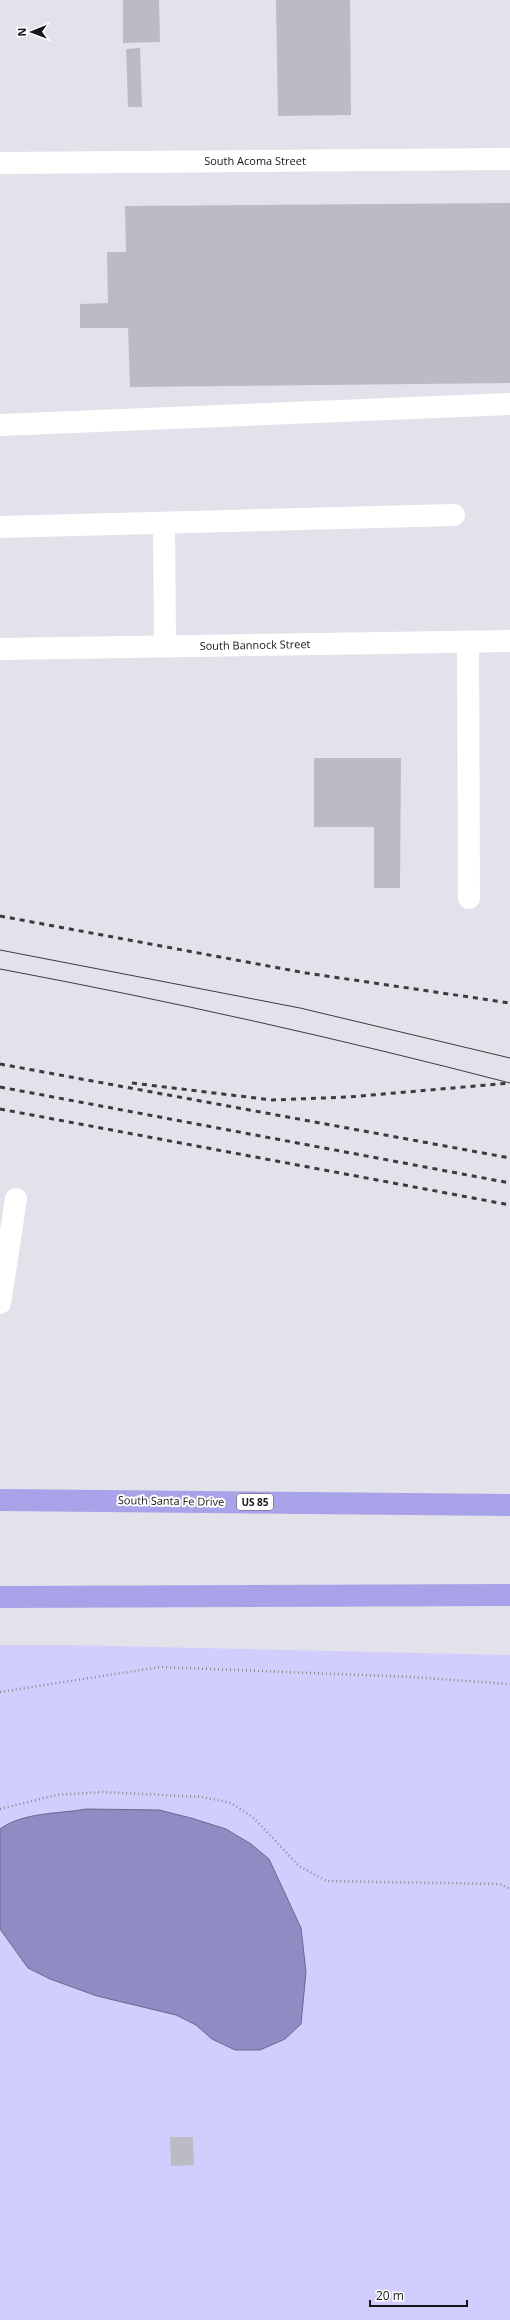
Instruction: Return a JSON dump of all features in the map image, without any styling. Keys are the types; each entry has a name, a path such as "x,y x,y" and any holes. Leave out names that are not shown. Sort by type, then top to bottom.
{"highway":[{"name":"South Santa Fe Drive","path":"0,1500 510,1504"},
{"path":"0,1597 510,1595"}],"street":[{"name":"South Acoma Street","path":"0,162 510,159"},
{"path":"0,425 510,404"},
{"path":"0,527 454,514"},
{"path":"164,523 165,646"},
{"name":"South Bannock Street","path":"0,649 510,641"},
{"path":"468,642 469,898"},
{"path":"0,1303 16,1199"}],"path":[{"path":"0,1692 160,1667 412,1677 510,1684"},
{"path":"0,1809 56,1795 103,1792 203,1797 231,1803 254,1818 298,1866 326,1881 500,1884 510,1889"}],"shaded area":[{"path":"0,1645 69,1645 510,1655 510,2320 0,2320"},
{"path":"86,1809 159,1810 191,1818 226,1829 251,1844 269,1859 301,1928 306,1972 301,2024 285,2039 260,2050 235,2050 212,2039 196,2025 176,2015 97,1996 50,1979 28,1968 0,1929 0,1829 19,1819 42,1814"}],"building":[{"path":"123,0 159,0 160,42 123,43"},
{"path":"276,0 350,0 351,115 278,116"},
{"path":"140,48 142,107 128,107 126,49"},
{"path":"510,203 510,383 130,387 128,328 80,328 80,304 108,303 107,252 126,252 125,206"},
{"path":"314,758 401,758 400,888 374,888 374,827 314,827"},
{"path":"170,2137 193,2137 194,2165 171,2166"}],"tram line":[{"path":"0,950 300,1008 510,1058"},
{"path":"0,969 128,994 256,1022 383,1051 510,1083"}],"railway":[{"path":"0,916 306,973 510,1003"},
{"path":"0,1064 510,1158"},
{"path":"132,1083 272,1100 349,1097 510,1083"},
{"path":"0,1087 510,1183"},
{"path":"0,1109 510,1205"}]}
